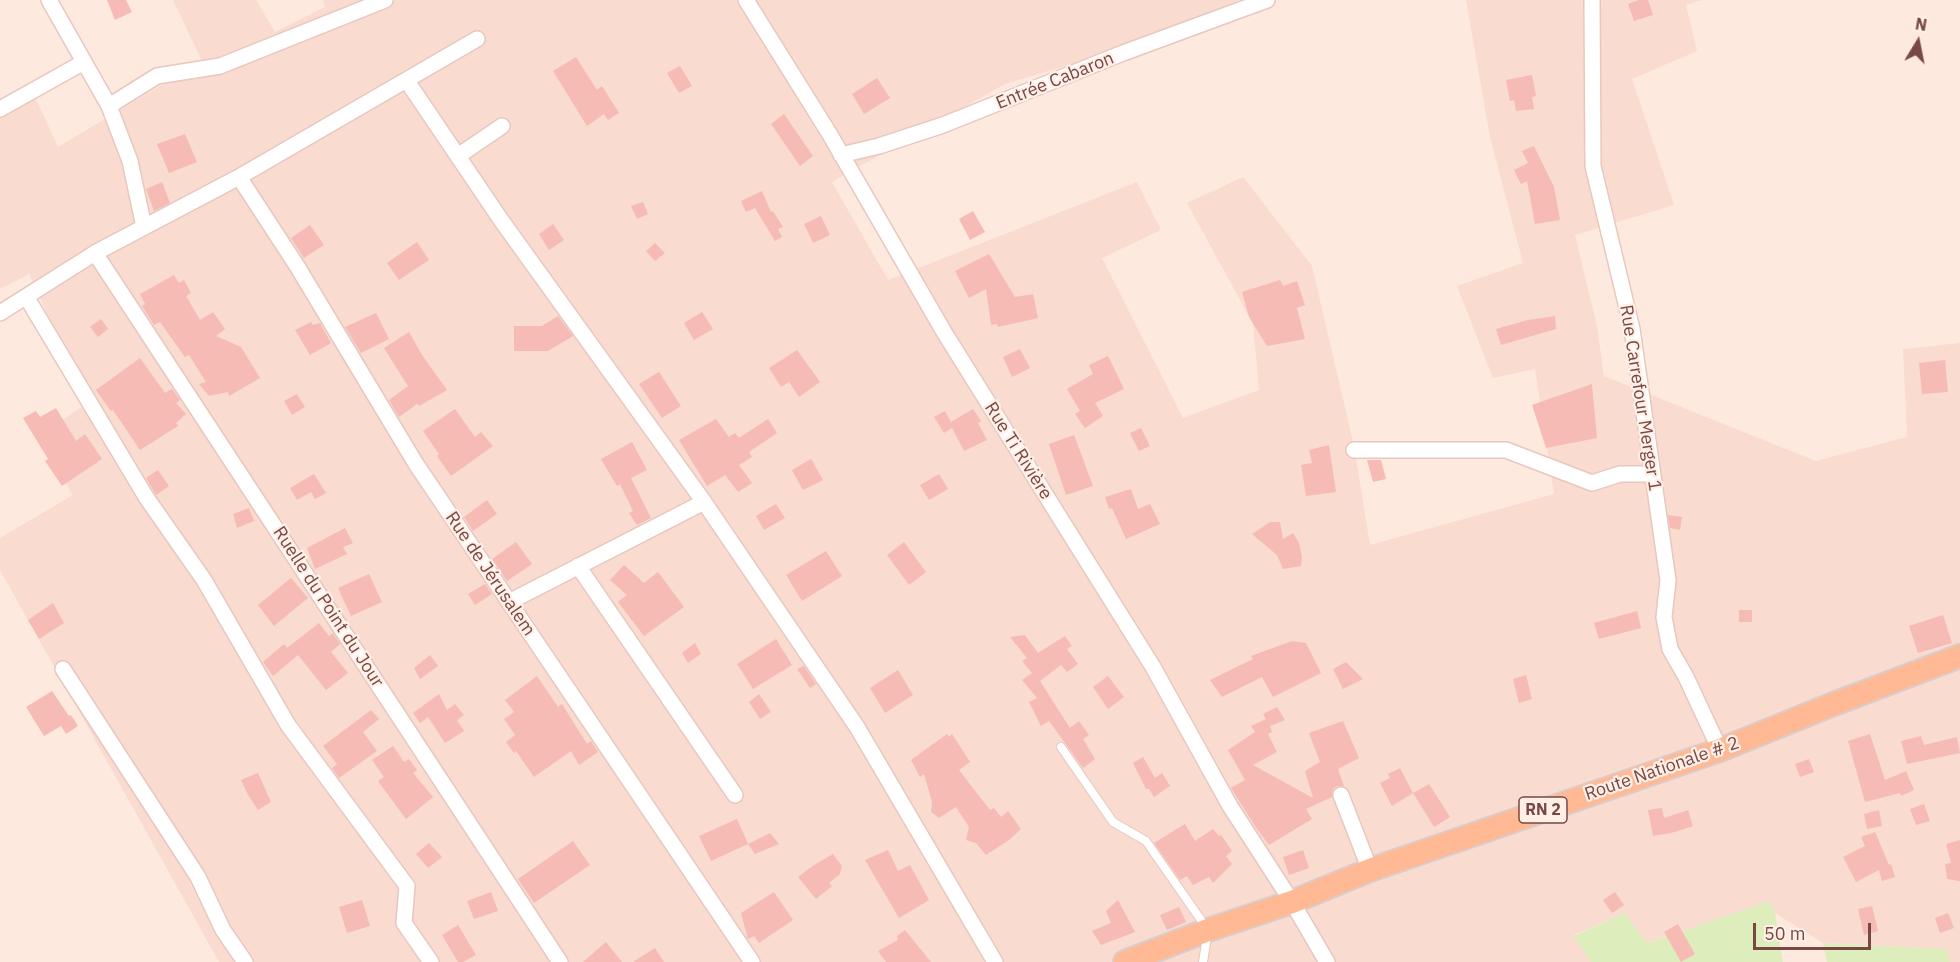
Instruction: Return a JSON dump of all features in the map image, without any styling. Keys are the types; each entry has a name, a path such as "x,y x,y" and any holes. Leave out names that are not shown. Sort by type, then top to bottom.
{"main road":[{"name":"Route Nationale # 2","path":"1125,962 1208,930 1292,902 1370,870 1720,750 1842,700 1960,656"}],"street":[{"path":"49,0 109,106 130,161 144,227"},
{"path":"109,106 157,76 220,66 385,0"},
{"name":"Rue Ti Rivière","path":"746,0 842,155 944,332 1153,667 1230,806 1292,902 1327,962"},
{"name":"Entrée Cabaron","path":"842,155 879,146 943,125 1123,53 1267,0"},
{"name":"Rue Carrefour Merger 1","path":"1592,0 1593,166 1632,329 1668,580 1664,617 1670,649 1686,677 1720,750"},
{"path":"0,313 95,253 239,177 477,39"},
{"path":"0,109 84,62"},
{"path":"408,81 501,220 704,502 857,727 995,962"},
{"path":"458,156 502,126"},
{"name":"Rue de Jérusalem","path":"239,177 297,266 416,464 752,962"},
{"name":"Ruelle du Point du Jour","path":"95,253 560,962"},
{"path":"27,298 140,488 204,580 288,725 407,886 404,923 431,962"},
{"path":"1354,450 1506,450 1592,483 1620,474 1652,474"},
{"path":"509,602 704,502"},
{"path":"578,566 735,795"},
{"path":"63,669 198,877 223,930 245,962"},
{"path":"1341,795 1370,870"}],"lane":[{"path":"1062,747 1113,822 1146,841 1208,930 1203,962"}],"shaded area":[{"path":"173,0 256,0 275,32 325,7 323,0 1238,0 1203,19 1132,46 1005,84 832,182 888,280 1137,182 1161,230 1102,258 1183,418 1259,390 1253,324 1187,203 1243,177 1312,266 1354,446 1370,545 1554,494 1535,369 1493,378 1457,286 1523,263 1490,137 1466,0 1702,0 1686,5 1697,51 1632,79 1674,205 1575,235 1597,326 1604,376 1816,461 1907,437 1903,349 1960,343 1960,962 1950,962 1946,949 1823,943 1775,913 1770,901 1646,943 1624,913 1574,935 1591,962 219,962 0,570 0,538 73,495 37,436 88,403 29,274 0,289 0,115 35,97 58,147 202,61"}],"green space":[{"path":"1770,901 1775,913 1783,962 1591,962 1574,936 1624,913 1647,943"},
{"path":"1823,943 1946,949 1950,962 1827,962"}],"building":[{"path":"107,0 126,0 132,12 115,20"},
{"path":"1648,0 1653,15 1634,21 1628,4"},
{"path":"576,57 597,90 602,86 619,113 608,120 604,114 587,126 553,71"},
{"path":"680,66 692,86 679,93 667,73"},
{"path":"1532,75 1536,96 1532,97 1534,109 1516,111 1514,100 1510,101 1506,80"},
{"path":"877,78 890,98 864,114 852,94"},
{"path":"784,114 813,156 800,166 771,124"},
{"path":"185,134 197,162 169,173 157,144"},
{"path":"1534,146 1554,187 1560,220 1535,224 1527,181 1521,184 1514,170 1528,163 1522,151"},
{"path":"162,182 170,203 154,211 146,189"},
{"path":"762,191 771,212 773,211 783,227 778,229 782,237 775,241 755,208 746,212 741,201"},
{"path":"643,202 648,214 637,219 631,206"},
{"path":"973,211 985,232 970,240 959,219"},
{"path":"821,216 830,235 813,243 804,224"},
{"path":"553,224 564,240 549,250 539,234"},
{"path":"310,225 324,245 304,258 291,238"},
{"path":"417,242 429,260 399,280 387,263"},
{"path":"655,243 665,253 655,261 646,251"},
{"path":"989,254 1015,297 1033,294 1038,318 998,327 997,324 991,325 986,289 969,298 955,271"},
{"path":"174,275 179,283 184,280 191,293 186,296 200,320 213,312 225,329 216,336 241,347 260,378 229,396 228,392 209,396 199,384 206,382 189,355 185,357 160,322 154,325 142,306 145,304 140,294"},
{"path":"1280,280 1283,286 1297,281 1305,305 1297,308 1305,339 1267,346 1249,317 1242,292"},
{"path":"702,312 713,329 694,340 684,323"},
{"path":"376,313 389,339 361,353 345,327"},
{"path":"558,316 573,336 548,351 514,351 514,326 542,326"},
{"path":"1555,316 1556,329 1501,345 1496,329 1528,320"},
{"path":"101,319 108,329 98,337 90,327"},
{"path":"311,322 313,325 320,323 331,343 310,355 295,330"},
{"path":"409,332 447,390 419,406 417,404 399,417 389,400 408,386 384,348"},
{"path":"1020,349 1030,368 1012,377 1003,357"},
{"path":"797,350 820,382 799,397 789,382 781,387 769,368"},
{"path":"1108,356 1124,389 1095,403 1103,416 1085,428 1075,414 1080,411 1067,389 1093,374 1089,365"},
{"path":"140,358 165,393 172,389 180,400 176,403 186,414 176,423 178,426 140,450 113,410 111,411 96,390"},
{"path":"1945,360 1948,392 1922,394 1919,363"},
{"path":"659,372 681,406 662,418 639,384"},
{"path":"1592,384 1597,438 1546,448 1532,405"},
{"path":"297,394 305,407 292,415 284,401"},
{"path":"56,408 76,441 85,434 102,459 62,486 45,461 48,459 23,418 36,411 40,417"},
{"path":"455,409 475,437 481,432 493,446 451,476 423,431"},
{"path":"973,409 981,421 978,423 987,440 964,451 952,428 944,433 934,417 945,411 951,422"},
{"path":"716,419 729,437 735,433 739,438 768,419 777,433 749,452 752,457 739,465 752,483 738,492 725,475 707,486 679,440"},
{"path":"1141,428 1150,446 1139,451 1130,433"},
{"path":"1074,435 1093,486 1066,495 1049,444"},
{"path":"632,442 647,470 631,478 651,518 637,525 629,513 633,511 620,484 617,486 601,459"},
{"path":"1329,445 1336,492 1306,496 1301,465 1312,463 1309,450"},
{"path":"811,459 823,480 803,490 792,470"},
{"path":"1367,460 1381,460 1386,479 1373,482"},
{"path":"158,470 169,486 156,495 146,478"},
{"path":"314,474 326,493 315,499 311,492 297,500 290,488"},
{"path":"939,474 948,489 929,500 920,485"},
{"path":"1131,489 1138,509 1150,504 1160,524 1126,539 1105,497"},
{"path":"487,500 497,514 473,531 464,517"},
{"path":"776,504 785,518 764,530 756,516"},
{"path":"249,508 254,521 237,528 233,514"},
{"path":"1668,515 1682,517 1680,530 1670,528"},
{"path":"1270,522 1280,522 1283,539 1293,533 1299,543 1302,556 1301,566 1283,569 1277,555 1252,534"},
{"path":"345,528 353,543 343,547 347,554 315,569 307,548"},
{"path":"516,542 532,564 507,581 492,559"},
{"path":"904,542 926,572 909,585 887,555"},
{"path":"826,551 842,576 802,601 786,575"},
{"path":"624,565 644,583 658,572 684,607 644,636 618,602 627,595 610,580"},
{"path":"369,574 382,602 351,616 338,588"},
{"path":"291,578 308,598 274,626 258,605"},
{"path":"485,584 492,594 475,605 468,594"},
{"path":"53,603 64,623 39,639 28,620"},
{"path":"1739,610 1752,610 1752,622 1739,622"},
{"path":"1637,611 1641,628 1599,639 1594,623"},
{"path":"1943,615 1952,643 1918,653 1909,626"},
{"path":"319,623 329,636 333,633 340,644 331,652 348,673 326,690 298,655 273,676 263,662 284,644 287,648"},
{"path":"1025,635 1038,653 1065,636 1072,646 1067,649 1078,664 1067,672 1061,665 1040,681 1070,728 1079,721 1089,735 1083,739 1095,759 1083,768 1049,721 1041,726 1029,702 1037,698 1022,680 1032,673 1022,661 1027,658 1010,637"},
{"path":"776,639 792,665 753,689 737,664"},
{"path":"1292,641 1306,643 1321,673 1273,697 1262,677 1222,697 1210,680 1253,659 1251,656"},
{"path":"695,643 701,654 688,663 682,653"},
{"path":"430,655 438,666 420,679 414,668"},
{"path":"1346,662 1363,679 1343,689 1333,669"},
{"path":"804,666 816,684 810,688 797,669"},
{"path":"898,670 913,695 885,713 870,688"},
{"path":"1526,675 1532,699 1519,703 1513,679"},
{"path":"537,676 558,707 562,704 587,744 591,741 598,752 579,765 571,751 534,777 516,751 514,753 506,742 515,735 504,719 514,712 505,700"},
{"path":"1108,676 1124,697 1108,709 1093,687"},
{"path":"52,691 78,726 66,734 61,726 44,736 26,707"},
{"path":"439,694 447,710 455,704 464,715 457,720 464,731 445,743 428,717 420,723 413,713"},
{"path":"759,694 771,712 760,719 749,702"},
{"path":"1277,707 1285,720 1270,726 1272,732 1268,734 1277,752 1253,765 1313,798 1305,771 1320,762 1309,733 1343,721 1359,758 1338,769 1344,786 1337,786 1333,789 1332,797 1306,809 1312,819 1269,845 1231,788 1245,780 1228,750 1255,732 1251,726 1266,719 1263,714"},
{"path":"371,710 379,719 363,732 377,751 339,778 332,768 337,764 323,746"},
{"path":"947,734 949,737 952,734 970,762 959,770 990,810 994,808 1001,817 1008,811 1021,829 986,855 976,843 966,840 969,827 956,807 939,818 931,812 932,802 924,774 920,777 911,760"},
{"path":"1870,734 1885,780 1906,771 1914,790 1901,796 1900,793 1865,802 1848,741"},
{"path":"1921,736 1924,745 1957,737 1960,753 1907,764 1901,741"},
{"path":"393,746 404,762 409,759 417,770 413,773 433,797 406,819 378,781 384,777 372,760"},
{"path":"1143,757 1155,778 1162,773 1170,786 1154,797 1149,789 1146,789 1133,763"},
{"path":"1809,759 1814,772 1800,777 1795,764"},
{"path":"1400,768 1413,793 1392,806 1380,783 1390,778 1388,774"},
{"path":"258,773 271,802 258,810 241,780"},
{"path":"1429,784 1450,817 1434,827 1413,793"},
{"path":"1924,804 1930,821 1916,825 1910,809"},
{"path":"1662,808 1664,818 1688,810 1693,826 1653,836 1648,810"},
{"path":"1879,810 1882,826 1867,829 1864,814"},
{"path":"737,819 748,844 711,861 699,836"},
{"path":"1185,824 1195,841 1213,829 1219,836 1221,835 1232,851 1226,856 1232,864 1213,883 1209,877 1193,885 1187,876 1180,880 1154,843"},
{"path":"1875,832 1895,877 1882,881 1879,870 1856,882 1843,857 1865,846 1861,837"},
{"path":"770,833 779,844 755,854 748,844"},
{"path":"1960,840 1960,881 1956,881 1947,879 1945,864 1951,863 1946,844"},
{"path":"573,841 590,865 534,903 518,879"},
{"path":"429,843 442,857 428,868 416,854"},
{"path":"888,850 898,871 910,865 929,900 899,918 865,860"},
{"path":"1303,850 1309,868 1289,875 1283,857"},
{"path":"833,854 842,866 840,874 829,883 832,886 816,899 798,877"},
{"path":"491,892 498,911 474,919 467,901"},
{"path":"774,892 793,920 759,943 754,936 748,939 741,913"},
{"path":"1615,892 1624,905 1612,913 1603,900"},
{"path":"362,900 370,926 347,933 339,907"},
{"path":"1118,900 1135,932 1101,945 1092,931 1111,923 1106,911"},
{"path":"1872,906 1878,931 1864,935 1858,909"},
{"path":"1179,907 1186,922 1167,930 1160,915"},
{"path":"1948,913 1954,928 1940,933 1935,918"},
{"path":"1678,924 1695,954 1681,962 1664,932"},
{"path":"458,925 476,955 463,962 458,962 442,935"},
{"path":"905,930 931,962 886,962 878,951 898,940 897,936"},
{"path":"606,942 622,962 583,962"},
{"path":"655,948 664,962 633,962"}]}
